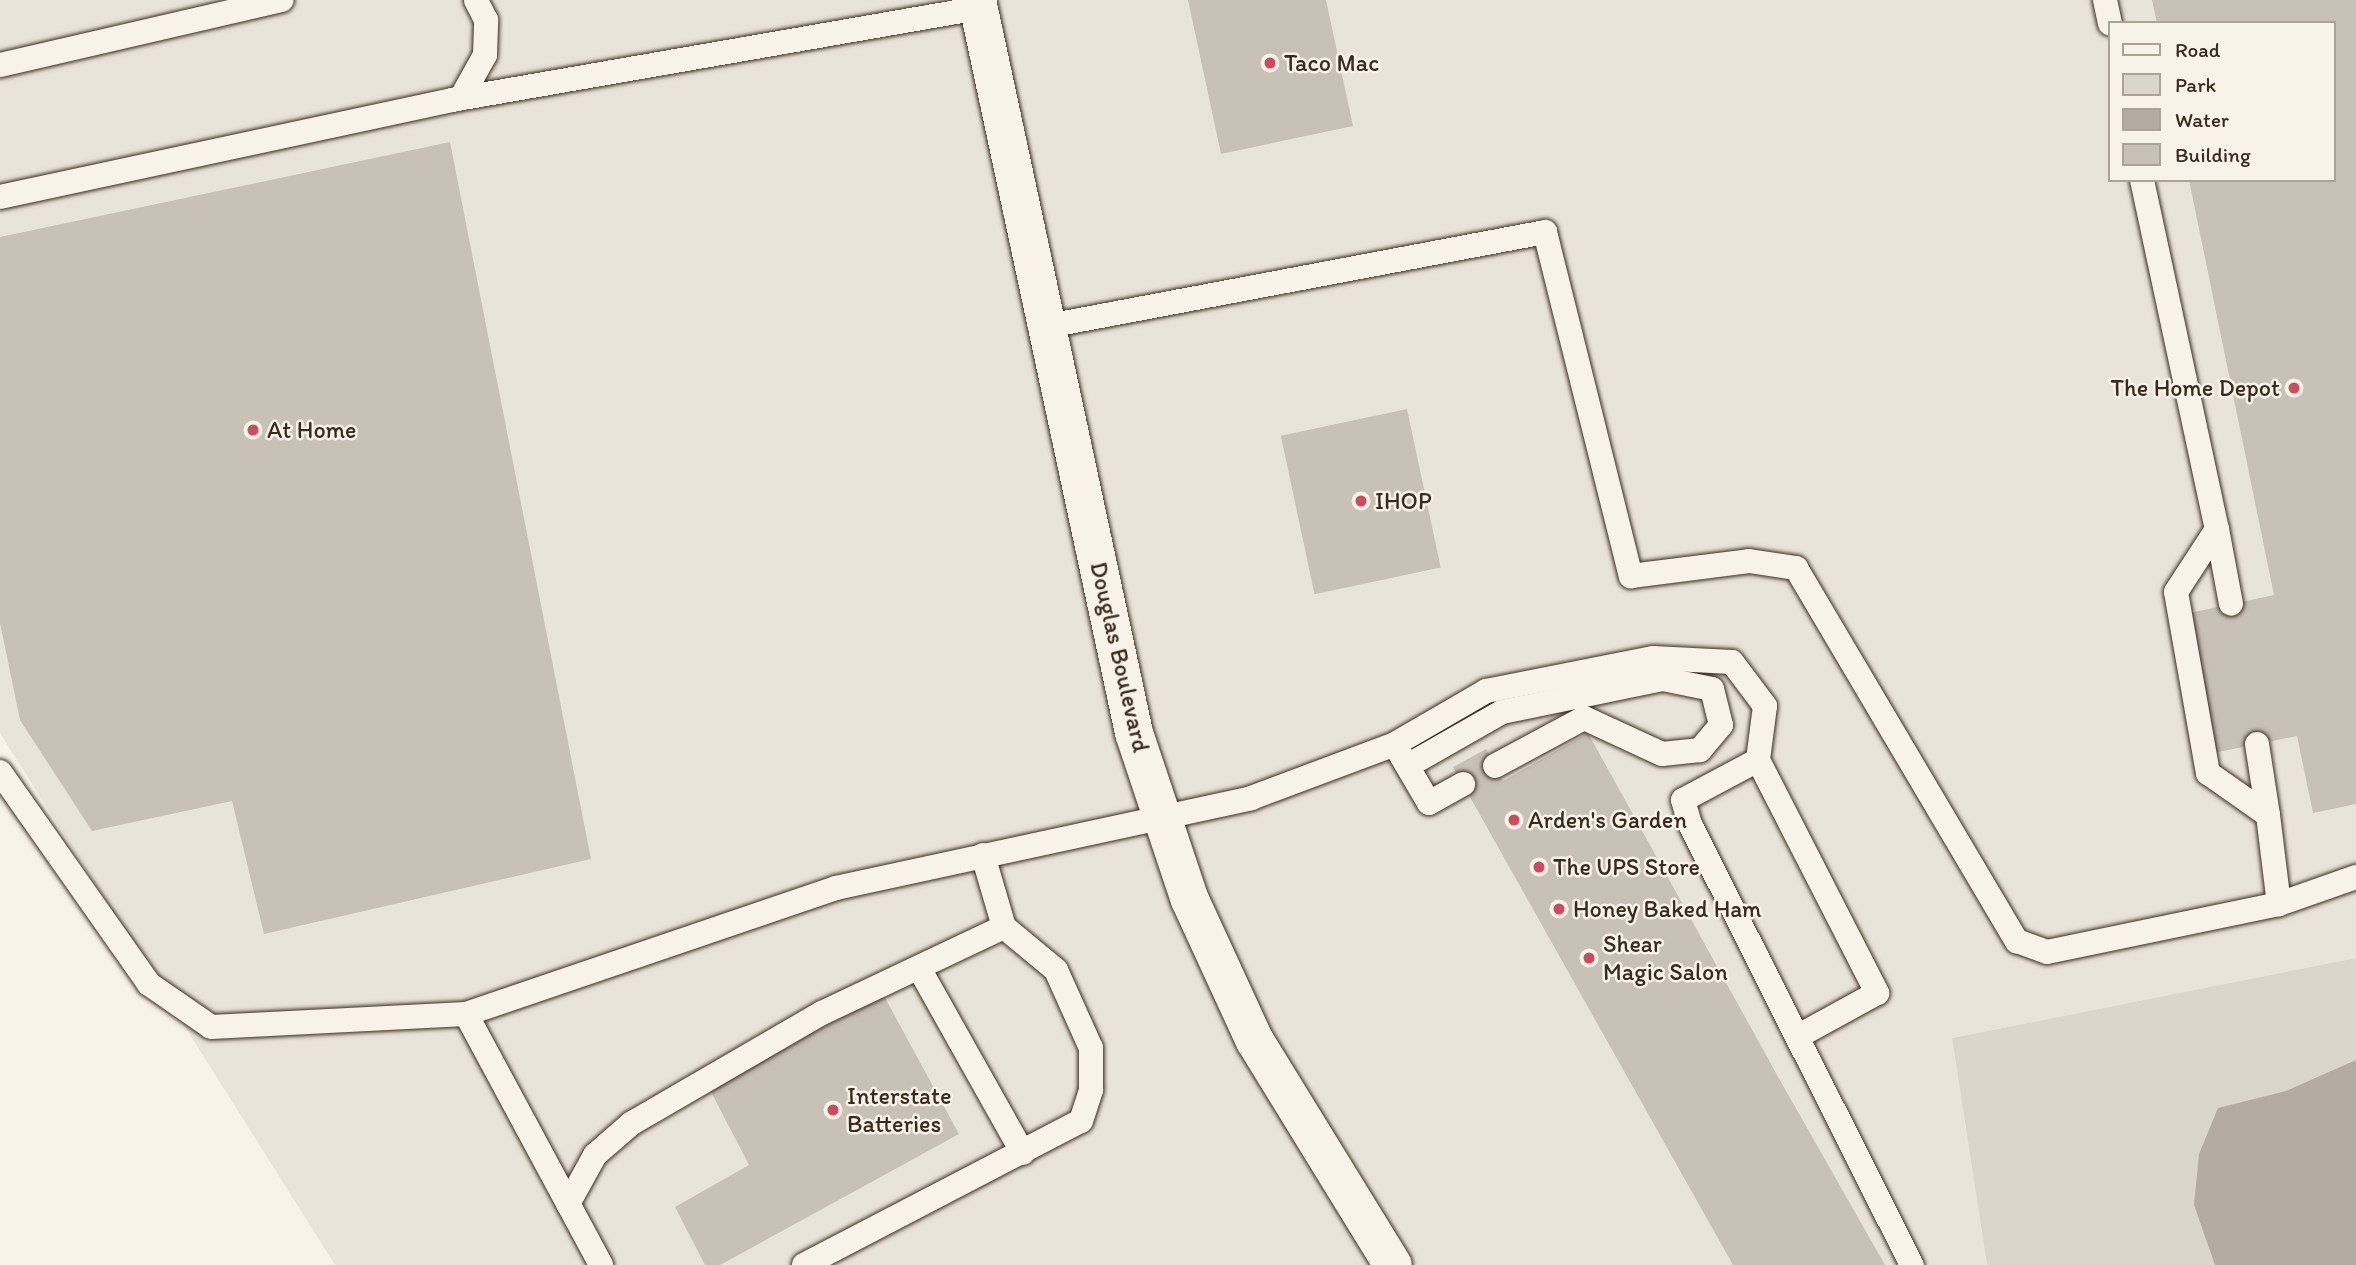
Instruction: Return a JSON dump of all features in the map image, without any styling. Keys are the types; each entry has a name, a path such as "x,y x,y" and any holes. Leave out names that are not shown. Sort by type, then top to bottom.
{"main road":[{"name":"Douglas Boulevard","path":"978,4 1134,733 1190,900 1255,1041 1393,1265"}],"lane":[{"path":"0,65 282,0"},
{"path":"0,197 461,98 485,55 486,20 476,0"},
{"path":"2105,0 2109,21"},
{"path":"452,100 978,4"},
{"path":"2143,182 2231,604"},
{"path":"1048,326 1545,232 1631,576 1749,561 1797,568 2017,941 2047,952 2279,904 2356,877"},
{"path":"2217,529 2176,592 2190,674 2208,773 2268,815"},
{"path":"0,772 149,984 211,1027 466,1014 836,888 1161,814 1251,798 1394,745 1486,691 1653,657 1732,662 1765,706 1758,760 1877,993 1797,1037"},
{"path":"1409,765 1502,712 1663,679 1712,689 1721,725 1700,750 1662,754 1584,718 1496,766"},
{"path":"2257,744 2279,904"},
{"path":"1394,745 1409,765 1429,803 1463,784"},
{"path":"1758,760 1683,800 1797,1037 1912,1265"},
{"path":"804,1265 1082,1121 1091,1090 1091,1048 1055,970 1004,927 983,855"},
{"path":"568,1204 595,1155 632,1123 822,1013 1004,927"},
{"path":"919,968 1023,1153"},
{"path":"466,1014 601,1265"}],"shaded area":[{"path":"0,0 2356,0 2356,958 1952,1038 1987,1265 335,1265 0,733"}],"green space":[{"path":"2356,958 2356,1265 1987,1265 1952,1038"}],"water":[{"path":"2356,1060 2356,1265 2215,1265 2194,1205 2199,1154 2218,1108 2286,1091"}],"building":[{"name":"Taco Mac","path":"1188,0 1326,0 1353,126 1221,154"},
{"name":"The Home Depot","path":"2152,0 2356,0 2356,804 2313,813 2297,736 2213,753 2185,614 2274,595 2189,182 2335,182 2335,21 2157,21"},
{"name":"At Home","path":"450,142 591,859 264,934 232,801 92,831 20,720 0,623 0,237"},
{"name":"IHOP","path":"1407,409 1441,567 1315,594 1281,436"},
{"path":"1588,733 1885,1265 1733,1265 1453,767 1486,749 1503,781"},
{"name":"Interstate Batteries","path":"884,996 959,1134 720,1265 705,1265 675,1207 749,1165 708,1086"}],"place":[{"name":"Taco Mac","path":"1270,63"},
{"name":"The Home Depot","path":"2294,388"},
{"name":"At Home","path":"253,430"},
{"name":"IHOP","path":"1361,501"},
{"name":"Arden's Garden","path":"1514,820"},
{"name":"The UPS Store","path":"1539,867"},
{"name":"Honey Baked Ham","path":"1559,909"},
{"name":"Shear Magic Salon","path":"1589,958"},
{"name":"Interstate Batteries","path":"833,1110"}]}
